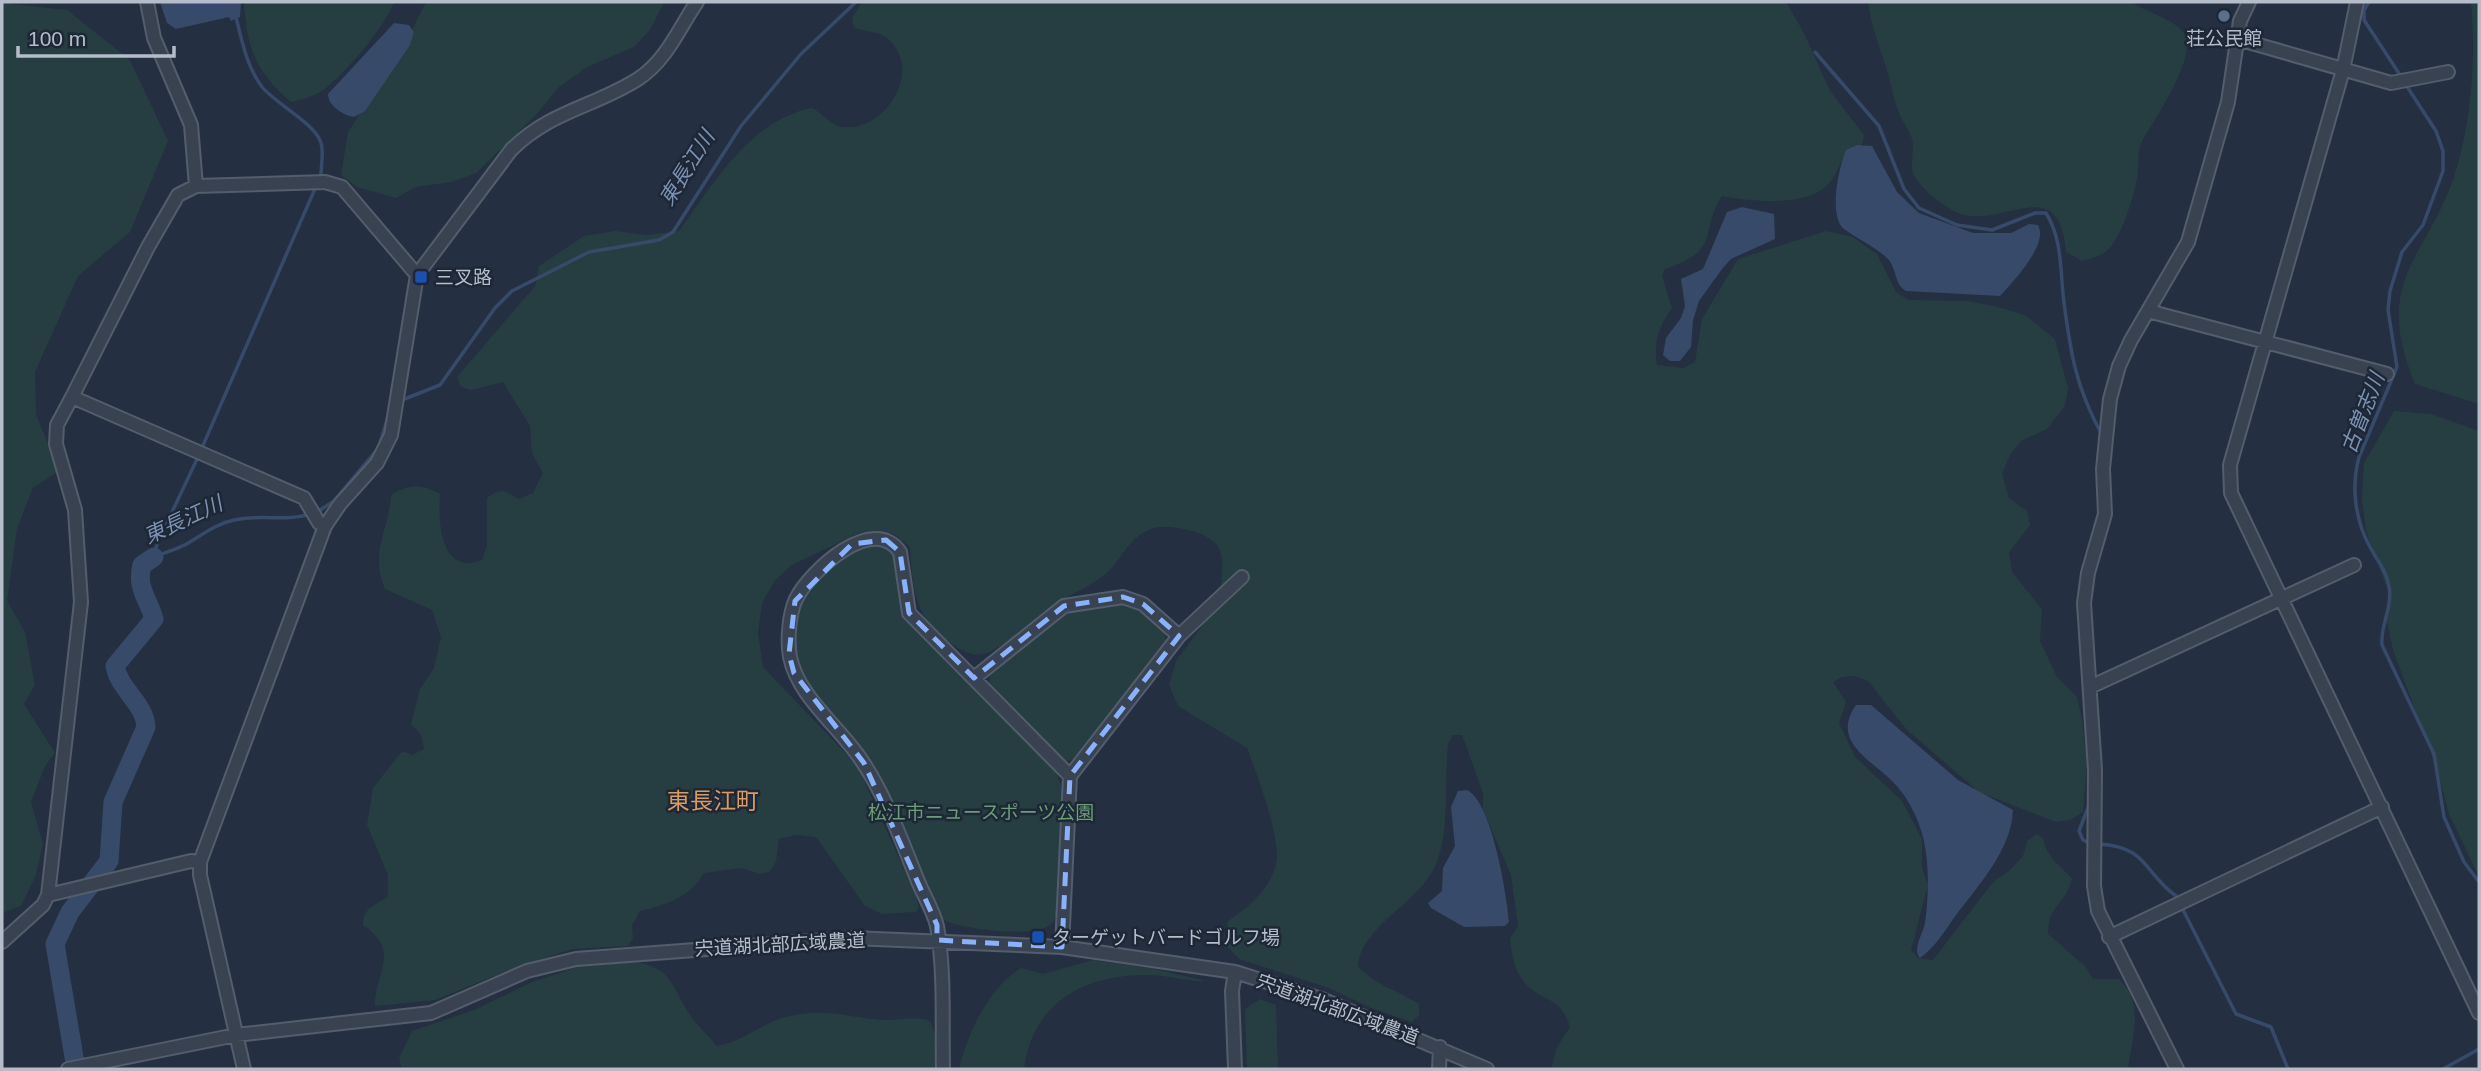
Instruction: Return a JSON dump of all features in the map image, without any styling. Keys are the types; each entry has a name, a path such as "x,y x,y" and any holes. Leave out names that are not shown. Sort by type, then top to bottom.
{"street":[{"path":"147,2 154,38 191,125 196,186"},
{"path":"244,1069 200,862 325,526 386,451 391,435 417,275 503,160 527,134 571,108 640,78 676,39 698,2"},
{"path":"2177,1069 2098,911 2094,886 2095,770 2084,603 2088,573 2105,514 2105,429 2119,366 2188,242 2228,102 2240,21 2249,2"},
{"path":"2357,2 2343,70 2264,342 2230,465 2229,481 2231,493 2479,1013"},
{"path":"2238,39 2391,83 2448,72"},
{"path":"2,942 43,905 48,895 81,602 76,520 56,444 57,425 148,247 178,195 196,186 325,182 342,187 417,275"},
{"path":"2148,311 2387,374"},
{"path":"72,397 304,498 318,523 325,526"},
{"path":"943,1069 937,940 932,914 864,763 794,673 789,654 795,601 805,585 852,544 866,539 886,540 900,552 909,613 1070,776"},
{"path":"2090,687 2354,565"},
{"path":"1062,947 1070,776 1179,636 1242,577"},
{"path":"974,678 1064,606 1123,597 1143,604 1179,636"},
{"path":"2109,937 2382,807"},
{"path":"48,895 191,861 200,862"},
{"name":"宍道湖北部広域農道","path":"69,1069 236,1035 431,1013 527,971 576,959 813,939 937,940 1062,947 1235,972 1324,1000 1487,1069"},
{"path":"1235,972 1231,991 1235,1069"},
{"path":"1439,1069 1440,1047"}],"highlighted area":[{"path":"886,540 900,552 909,613 974,678 1064,606 1123,597 1143,604 1179,636 1070,776 1062,947 937,940 937,925 864,763 794,673 789,654 795,601 852,544"}],"green space":[{"path":"244,2 394,2 373,37 341,74 322,91 291,102 269,80 255,58"},
{"path":"426,2 664,2 650,30 634,47 587,67 559,87 535,116 476,173 452,182 415,187 396,198 357,187 341,175 348,132 406,42"},
{"path":"862,2 1786,2 1803,31 1830,91 1864,135 1862,145 1847,150 1832,180 1814,194 1774,201 1722,196 1703,247 1683,262 1665,269 1662,276 1672,308 1658,335 1657,365 1683,368 1695,362 1702,319 1738,259 1826,231 1853,237 1877,254 1896,292 1908,300 1967,301 1995,306 2025,315 2055,339 2068,388 2065,406 2047,429 2021,441 2010,455 2002,474 2009,498 2027,511 2030,525 2009,552 2012,572 2042,609 2040,641 2057,677 2077,697 2087,765 2083,812 2070,820 2056,822 1979,792 1906,729 1868,681 1854,676 1842,677 1833,682 1846,702 1839,723 1855,757 1902,801 1922,839 1922,868 1928,885 1911,950 1918,958 1933,960 1993,882 2023,856 2027,841 2037,834 2043,838 2051,856 2072,879 2066,894 2051,916 2048,934 2085,966 2093,979 2119,979 2132,999 2135,1021 2128,1069 1551,1069 1557,1047 1570,1027 1562,1010 1534,991 1516,969 1510,938 1518,926 1511,875 1483,810 1483,793 1462,735 1453,735 1448,744 1444,834 1437,862 1419,889 1370,938 1362,951 1358,966 1379,983 1419,1004 1419,1015 1412,1022 1371,1008 1329,988 1239,959 1224,943 1228,921 1250,904 1269,882 1276,864 1275,839 1247,748 1178,706 1169,685 1176,661 1222,599 1222,566 1219,548 1207,537 1188,530 1167,527 1144,532 1104,575 1056,604 1003,644 982,654 960,649 930,624 918,602 912,577 910,547 892,533 859,533 792,565 775,580 762,603 758,633 763,667 857,765 916,896 919,907 916,912 882,914 865,906 816,837 796,835 779,839 776,862 769,872 760,874 742,868 704,873 692,888 677,899 640,911 632,925 633,938 628,946 572,949 509,970 435,1000 375,1006 384,955 375,935 363,925 363,920 370,908 388,897 388,875 367,825 373,788 402,751 412,755 424,749 421,735 411,724 420,689 434,668 441,637 432,610 385,589 379,552 391,495 416,487 427,488 440,494 441,531 450,554 457,560 468,563 482,560 487,546 487,498 499,492 506,492 518,499 533,493 543,473 532,453 530,426 503,382 471,390 461,387 457,377 536,285 539,266 584,236 615,231 646,235 679,231 735,156 770,126 790,115 812,108 838,126 854,127 869,122 883,112 900,85 902,69 899,54 889,40 877,33 854,28 852,18"},
{"path":"1868,2 2132,2 2181,29 2187,45 2185,59 2172,90 2140,145 2133,195 2123,225 2110,248 2101,255 2082,261 2066,252 2061,227 2052,213 2039,208 2024,208 1971,216 1954,211 1927,192 1913,173 1912,139 1899,114"},
{"path":"2471,2 2479,2 2479,404 2415,384 2403,347 2399,317 2401,292 2409,269 2446,198 2462,147 2472,85"},
{"path":"2,3 67,10 130,60 168,141 130,232 78,276 35,372 36,414 59,471 33,488 17,529 7,600 25,632 35,685 24,704 55,753 45,766 31,802 43,844 36,875 21,906 2,913"},
{"path":"2394,411 2431,414 2479,431 2479,877 2449,814 2438,772 2393,650 2386,618 2388,591 2366,531 2362,498 2364,463"},
{"name":"松江市ニュースポーツ公園","path":"868,541 893,550 899,568 904,607 911,625 1056,772 1064,803 1065,821 1059,910 1053,923 1040,930 987,930 958,925 940,917 869,764 845,729 805,681 795,654 795,613 809,585 847,553"},
{"name":"松江市ニュースポーツ公園","path":"1129,602 1165,632 1166,647 1077,760 1062,761 989,686 990,671 1063,611"},
{"path":"629,960 652,966 665,974 688,1012 717,1046 777,1020 800,1014 824,1013 882,1020 918,1018 930,1021 937,1040 936,1069 402,1069 399,1058 412,1031 474,1010 530,983 580,966"},
{"path":"1093,960 1155,969 1206,981 1152,975 1128,976 1106,979 1086,986 1067,995 1039,1025 1029,1045 1024,1069 959,1069 981,1012 1009,976 1021,968 1043,974"},
{"path":"1260,999 1276,1005 1278,1069 1247,1069 1245,1009"}],"water":[{"path":"160,2 241,2 240,17 231,21 229,17 176,29 167,23"},
{"path":"394,23 409,25 414,32 410,45 365,111 354,117 341,112 333,106 328,94"},
{"path":"1857,145 1872,146 1897,192 1919,213 1973,233 2011,233 2029,224 2038,225 2039,242 2034,252 2000,296 1906,291 1899,284 1888,259 1844,229 1839,223 1836,191 1846,150"},
{"path":"1742,207 1774,214 1775,239 1731,259 1722,269 1699,301 1693,320 1691,347 1680,361 1670,361 1663,355 1666,338 1681,318 1685,306 1681,279 1703,269 1727,212"},
{"path":"1856,705 1871,705 1958,780 2013,810 2007,837 1994,864 1937,942 1920,958 1917,950 1925,923 1928,888 1923,838 1915,814 1901,792 1865,758 1851,740 1849,718"},
{"path":"1467,790 1476,798 1484,812 1497,850 1508,909 1509,922 1505,926 1464,927 1431,908 1428,903 1442,891 1443,868 1455,846 1451,807 1458,791"}],"waterway":[{"name":"東長江川","path":"402,400 440,385 495,308 512,291 589,252 659,240 673,232 741,126 801,54 856,2"},
{"name":"古曽志川","path":"2369,2 2364,10 2364,20 2402,78"},
{"path":"201,450 321,175 322,151 318,136 262,87 249,63 236,17"},
{"path":"1815,52 1879,126 1904,189 1919,208 1957,225 1992,230 2035,213 2046,213 2058,245 2072,355 2086,401 2101,433"},
{"name":"古曽志川","path":"2406,85 2436,131 2443,151 2443,171 2423,225 2402,252 2390,291 2388,310 2397,367 2359,457 2355,480 2356,503 2365,537 2384,571 2389,586 2382,645 2434,754 2444,817 2464,862 2479,882"},
{"name":"東長江川","path":"380,443 388,417"},
{"name":"東長江川","path":"317,512 334,501 377,450"},
{"path":"154,557 157,544 198,457"},
{"name":"東長江川","path":"154,557 181,547 228,522 244,518 310,514"},
{"name":"東長江川","path":"76,1069 55,944 70,912 109,861 113,802 146,727 141,711 121,682 115,666 154,619 140,580 142,565 154,557"},
{"path":"2089,767 2089,787"},
{"path":"2089,805 2079,831 2083,840 2091,844"},
{"path":"2099,844 2115,846 2136,855 2176,896 2236,1014 2271,1027 2288,1069"},
{"name":"古曽志川","path":"2443,1069 2479,1049"}],"place":[{"name":"荘公民館","path":"2224,16"},
{"name":"三叉路","path":"421,277"},
{"name":"ターゲットバードゴルフ場","path":"1038,937"}],"district":[{"name":"東長江町","path":"713,801"}]}
